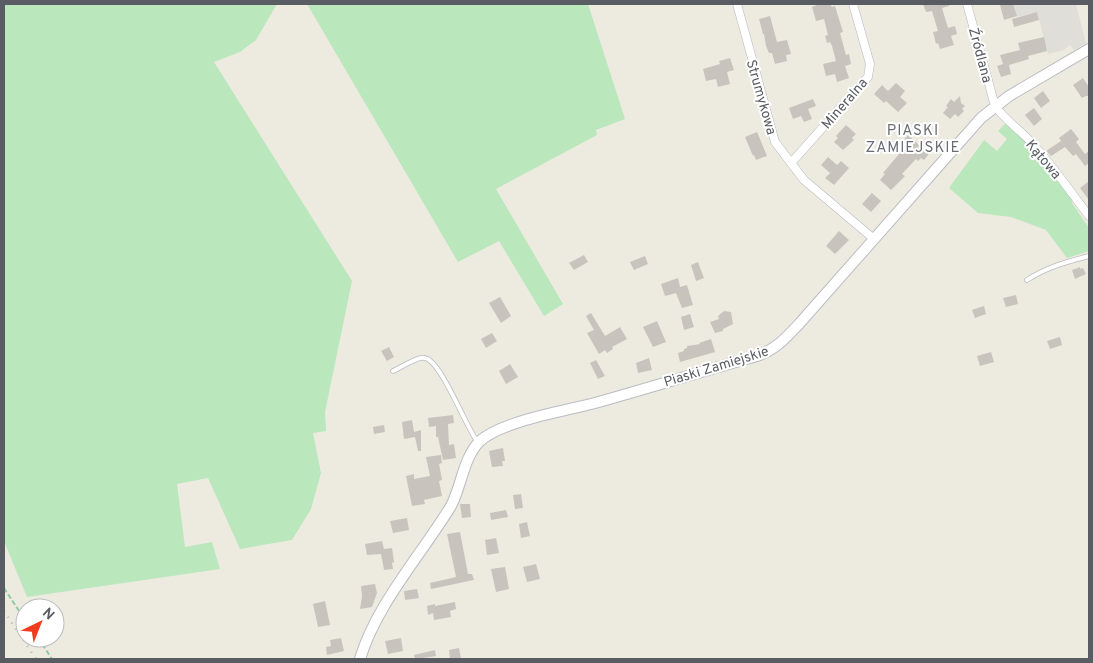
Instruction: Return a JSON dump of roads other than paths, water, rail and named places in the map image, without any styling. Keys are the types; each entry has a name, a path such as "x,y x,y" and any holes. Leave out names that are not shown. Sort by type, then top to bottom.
{"street":[{"name":"Strumykowa","path":"737,4 775,142 804,180 874,240"},
{"name":"Mineralna","path":"791,163 868,77 870,64 853,4"},
{"name":"Źródlana","path":"967,4 995,106"},
{"name":"Piaski Zamiejskie","path":"360,659 368,637 381,612 451,506 467,461 478,443 506,426 595,403 769,351 800,324 982,118 995,106 1089,49"},
{"name":"Kątowa","path":"995,106 1050,164 1089,216"}],"lane":[{"path":"1027,280 1056,264 1089,256"},
{"path":"393,371 420,358 432,361 443,375 469,430 478,443"}],"railway":[{"path":"4,611 36,659"}],"district":[{"name":"PIASKI ZAMIEJSKIE","path":"913,138"}]}
